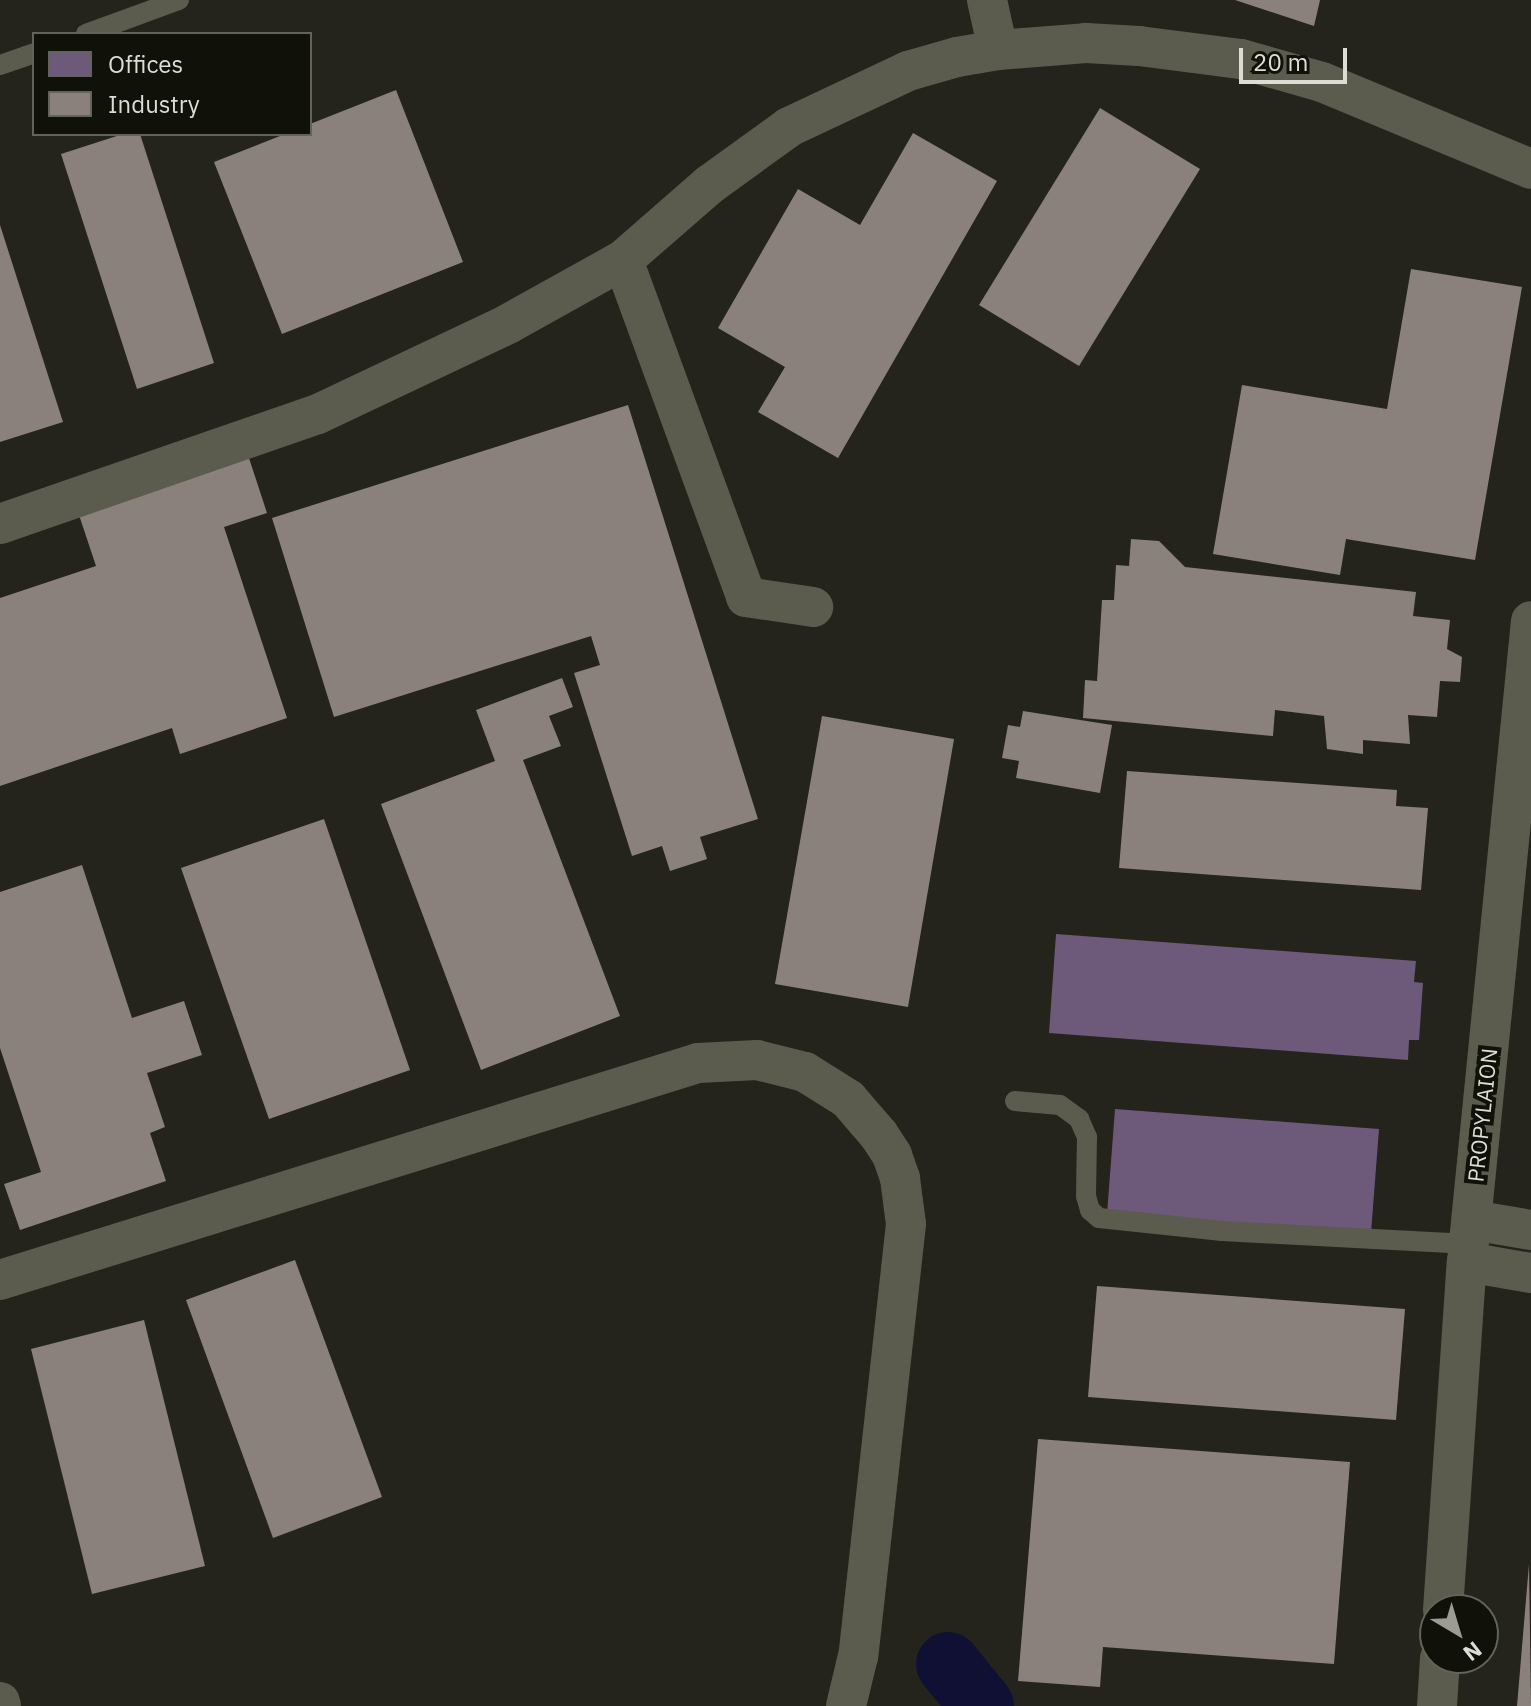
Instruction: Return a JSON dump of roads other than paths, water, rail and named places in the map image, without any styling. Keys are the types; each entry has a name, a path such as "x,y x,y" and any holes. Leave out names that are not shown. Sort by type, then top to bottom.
{"street":[{"path":"987,0 998,50"},
{"path":"0,524 318,414 547,305 623,260 709,185 789,127 908,71 998,50 1086,43 1152,47 1241,59 1322,82 1531,169"},
{"path":"623,260 746,597 813,607"},
{"name":"PROPYLAION","path":"1444,1594 1469,1242 1531,621"},
{"path":"0,1280 698,1063 757,1060 805,1072 848,1099 879,1135 892,1155 900,1178 906,1224 858,1656 846,1706"},
{"path":"1469,1242 1531,1230"},
{"path":"1469,1242 1531,1273"},
{"path":"1437,1706 1439,1674"}],"lane":[{"path":"91,32 179,0"},
{"path":"0,65 32,54"},
{"path":"1015,1101 1060,1105 1079,1119 1087,1137 1086,1196 1090,1210 1099,1218 1222,1231 1469,1242"}],"waterway":[{"path":"948,1664 982,1706"}]}
